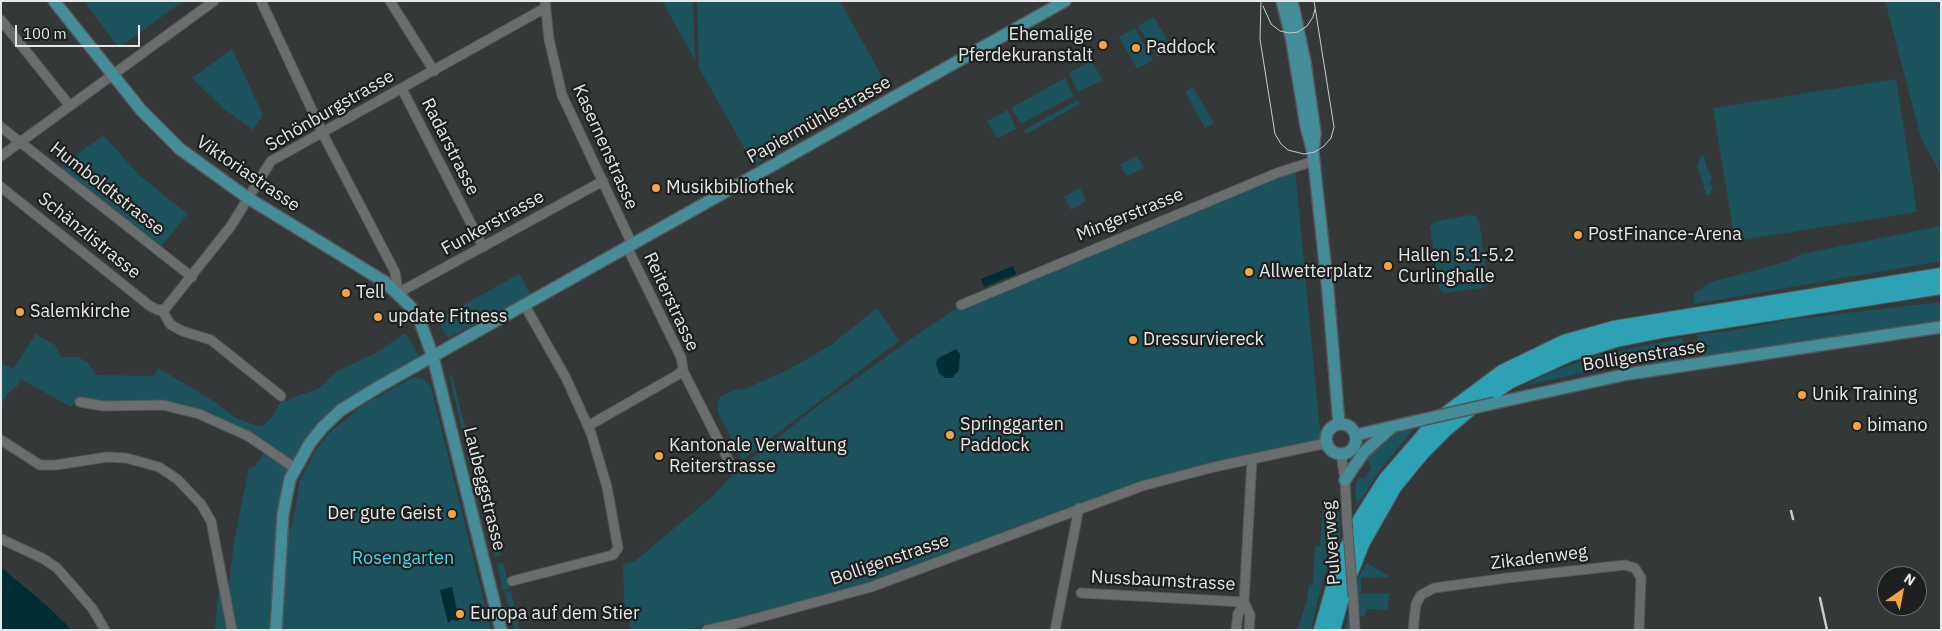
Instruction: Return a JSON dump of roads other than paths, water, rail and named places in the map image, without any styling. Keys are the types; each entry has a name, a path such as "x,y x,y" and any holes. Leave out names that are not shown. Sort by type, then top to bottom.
{"highway":[{"path":"1321,630 1326,604 1341,560 1361,518 1385,480 1435,422 1502,372 1564,342 1614,328 1939,278"},
{"path":"1333,630 1345,587 1362,542 1395,486 1423,452 1445,430 1470,409 1509,382 1570,354 1616,340 1939,278"}],"main road":[{"name":"Viktoriastrasse","path":"54,1 142,110 172,142 199,165 248,198 385,282 398,293 416,316 433,357"},
{"name":"Papiermühlestrasse","path":"276,630 283,514 287,491 295,468 314,438 337,414 361,397 1066,1"},
{"path":"1282,1 1292,41 1306,126 1314,157"},
{"path":"1292,1 1311,100 1315,133 1314,157 1339,424"},
{"name":"Bolligenstrasse","path":"1356,435 1628,374 1941,327"},
{"name":"Laubeggstrasse","path":"433,357 501,630"},
{"path":"1339,424 1350,427 1356,435 1353,448 1341,454 1333,452 1327,443 1329,430 1339,424"},
{"path":"1345,480 1364,452 1392,427"}],"street":[{"path":"1,156 214,1"},
{"path":"260,1 323,133 395,272 398,293"},
{"path":"390,1 434,71"},
{"name":"Schönburgstrasse","path":"159,310 170,305 192,278 231,226 271,161 434,71 545,5"},
{"name":"Kasernenstrasse","path":"545,5 548,39 562,95 603,181 630,246"},
{"path":"1,20 70,106"},
{"name":"Radarstrasse","path":"402,89 483,248"},
{"name":"Humboldtstrasse","path":"1,127 192,278"},
{"name":"Mingerstrasse","path":"961,305 1314,157"},
{"name":"Funkerstrasse","path":"398,293 603,181"},
{"name":"Schänzlistrasse","path":"1,187 159,310 170,324 211,340 281,396"},
{"name":"Reiterstrasse","path":"630,246 681,357 683,371 733,469"},
{"path":"512,581 594,560 616,552 618,546 607,487 588,426 566,378 525,306"},
{"name":"Reiterstrasse","path":"588,426 683,371"},
{"path":"80,402 103,406 163,405 199,414 248,436 295,468"},
{"path":"1,440 40,465 56,465 107,457 126,458 159,467 177,478 201,504 211,521 232,630"},
{"name":"Bolligenstrasse","path":"707,630 739,624 871,587 1079,508 1175,476 1327,443"},
{"name":"Pulverweg","path":"1341,454 1345,480 1355,630"},
{"name":"Nussbaumstrasse","path":"1236,630 1238,614 1244,602 1252,459"},
{"path":"1055,630 1079,508"},
{"path":"1,539 44,559 58,568 92,608 105,630"},
{"name":"Zikadenweg","path":"1414,630 1416,604 1421,595 1434,588 1625,565 1635,569 1641,578 1639,630"},
{"name":"Nussbaumstrasse","path":"1081,593 1244,602"},
{"name":"Nussbaumstrasse","path":"1244,602 1250,615 1249,630"}],"tram line":[{"path":"1261,1 1260,39 1275,134 1281,144 1288,150 1304,154 1315,152 1324,146 1331,138 1334,127 1314,1"},
{"path":"1263,6 1271,24 1280,31 1289,33 1298,32 1307,26 1313,17 1315,9"}],"railway":[{"path":"1791,511 1793,519"},
{"path":"1820,598 1827,630"}],"place":[{"name":"Ehemalige Pferdekuranstalt","path":"1103,45"},
{"name":"Paddock","path":"1136,48"},
{"name":"Musikbibliothek","path":"656,188"},
{"name":"PostFinance-Arena","path":"1578,235"},
{"name":"Hallen 5.1-5.2 Curlinghalle","path":"1388,266"},
{"name":"Allwetterplatz","path":"1249,272"},
{"name":"Tell","path":"346,293"},
{"name":"Salemkirche","path":"20,312"},
{"name":"update Fitness","path":"378,317"},
{"name":"Dressurviereck","path":"1133,340"},
{"name":"Unik Training","path":"1802,395"},
{"name":"bimano","path":"1857,426"},
{"name":"Springgarten Paddock","path":"950,435"},
{"name":"Kantonale Verwaltung Reiterstrasse","path":"659,456"},
{"name":"Der gute Geist","path":"452,514"},
{"name":"Europa auf dem Stier","path":"460,614"}],"park label":[{"name":"Rosengarten","path":"403,559"}]}
